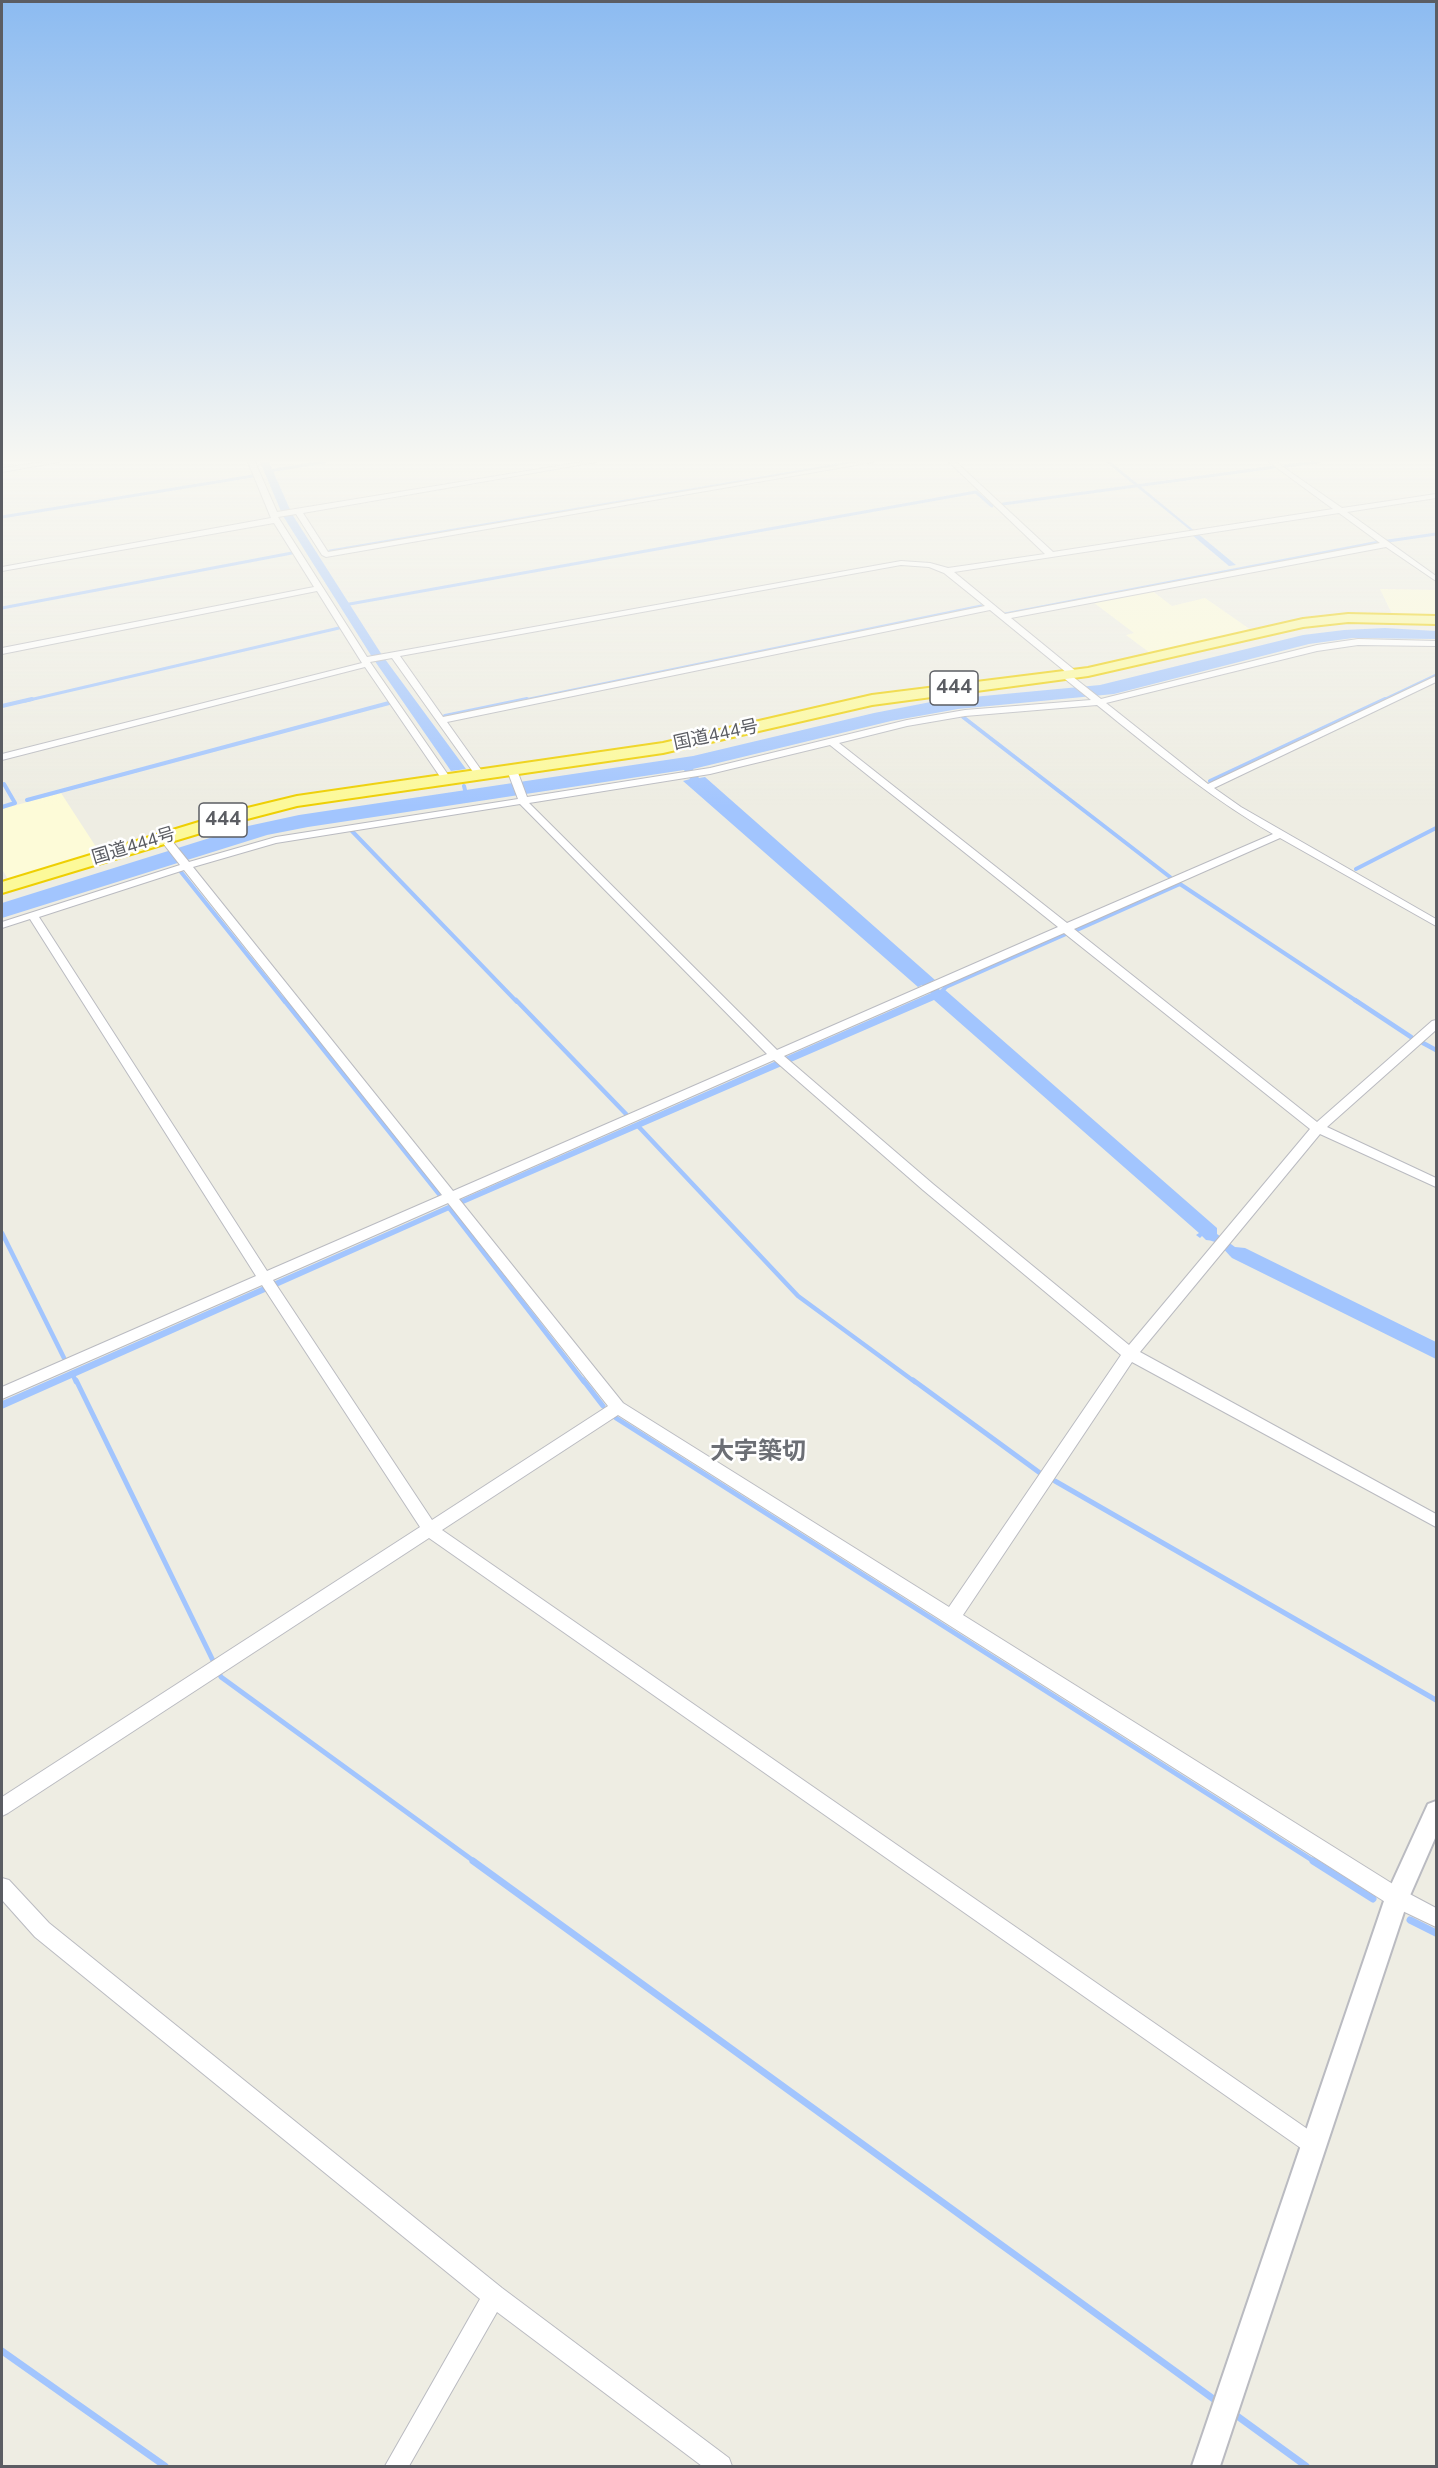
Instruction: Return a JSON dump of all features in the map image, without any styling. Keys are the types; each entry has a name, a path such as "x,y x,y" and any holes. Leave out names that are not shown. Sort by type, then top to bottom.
{"highway":[{"name":"国道444号","path":"2,888 168,842 242,815 297,801 476,774 513,774 663,748 872,700 917,692 1071,677 1303,622 1348,618 1437,620"}],"street":[{"path":"313,577 448,778"},
{"path":"2,757 390,655 814,577"},
{"path":"955,577 1004,617 1099,701 1207,788 1281,834 1437,923"},
{"path":"1004,617 1212,577"},
{"path":"2,651 319,588"},
{"path":"441,720 992,607"},
{"path":"2,925 184,865 313,832 692,775 907,723 965,713 1099,701 1317,648 1358,642 1437,643"},
{"path":"390,655 441,720 476,774"},
{"path":"1207,788 1437,679"},
{"path":"832,742 1318,1128 1437,1183"},
{"path":"513,774 522,799 780,1060 928,1187 1130,1354 1437,1521"},
{"path":"2,1393 268,1284 455,1203 780,1060 925,990 1281,834"},
{"path":"168,842 184,865 618,1407 1397,1898 1437,1918"},
{"path":"33,915 268,1284 430,1530 1312,2144"},
{"path":"951,1617 1130,1354 1318,1128 1437,1024"},
{"path":"2,1807 618,1407"},
{"path":"1206,2466 1312,2144 1397,1898 1437,1812"},
{"path":"2,1887 42,1930 494,2296 721,2466"},
{"path":"396,2466 494,2296"}],"shaded area":[{"path":"1380,589 1436,590 1436,615 1392,614"},
{"path":"1151,590 1172,606 1205,598 1251,630 1150,653 1126,635 1134,633 1093,602"},
{"path":"61,793 100,853 9,881 2,869 2,809"}],"water":[{"path":"322,577 332,577 382,655 466,769 451,771 372,657"},
{"path":"1385,628 1436,631 1436,639 1353,638 1309,644 1114,694 958,709 891,721 693,769 699,778 705,777 935,980 931,982 940,990 944,989 1217,1228 1217,1234 1235,1247 1245,1248 1436,1342 1436,1359 1232,1258 1218,1244 1202,1236 1200,1238 1196,1235 1199,1233 934,1000 454,1208 2,1409 2,1401 931,993 922,985 918,987 683,781 690,779 684,770 308,827 267,835 2,918 2,903 248,826 299,815 693,756 874,713 941,700 1100,685 1303,635"}],"waterway":[{"path":"2,608 165,577"},
{"path":"344,605 500,577"},
{"path":"1005,614 1196,577"},
{"path":"520,701 981,606"},
{"path":"25,701 339,628"},
{"path":"1381,701 1436,675"},
{"path":"2,706 32,699"},
{"path":"445,716 527,699"},
{"path":"1210,781 1385,699"},
{"path":"27,800 389,703"},
{"path":"963,717 1170,877"},
{"path":"2,807 15,803 4,784"},
{"path":"464,786 465,790"},
{"path":"1356,869 1436,828"},
{"path":"350,829 517,1002"},
{"path":"181,872 285,1002"},
{"path":"1077,930 1180,884 1358,1002"},
{"path":"941,992 946,987 1066,934"},
{"path":"284,1000 439,1194"},
{"path":"516,1000 626,1114"},
{"path":"1355,1000 1411,1037"},
{"path":"1423,1043 1436,1050"},
{"path":"638,1126 798,1296 915,1382"},
{"path":"450,1209 584,1382"},
{"path":"2,1233 64,1358"},
{"path":"72,1373 76,1382"},
{"path":"76,1380 221,1677 475,1862"},
{"path":"583,1380 603,1406"},
{"path":"913,1380 1040,1473"},
{"path":"616,1418 1315,1862"},
{"path":"1055,1481 1436,1700"},
{"path":"473,1861 1219,2403"},
{"path":"1313,1861 1373,1899"},
{"path":"1410,1920 1436,1933"},
{"path":"2,2351 165,2466"},
{"path":"1233,2413 1306,2466"}],"district":[{"name":"大字築切","path":"758,1453"}]}
